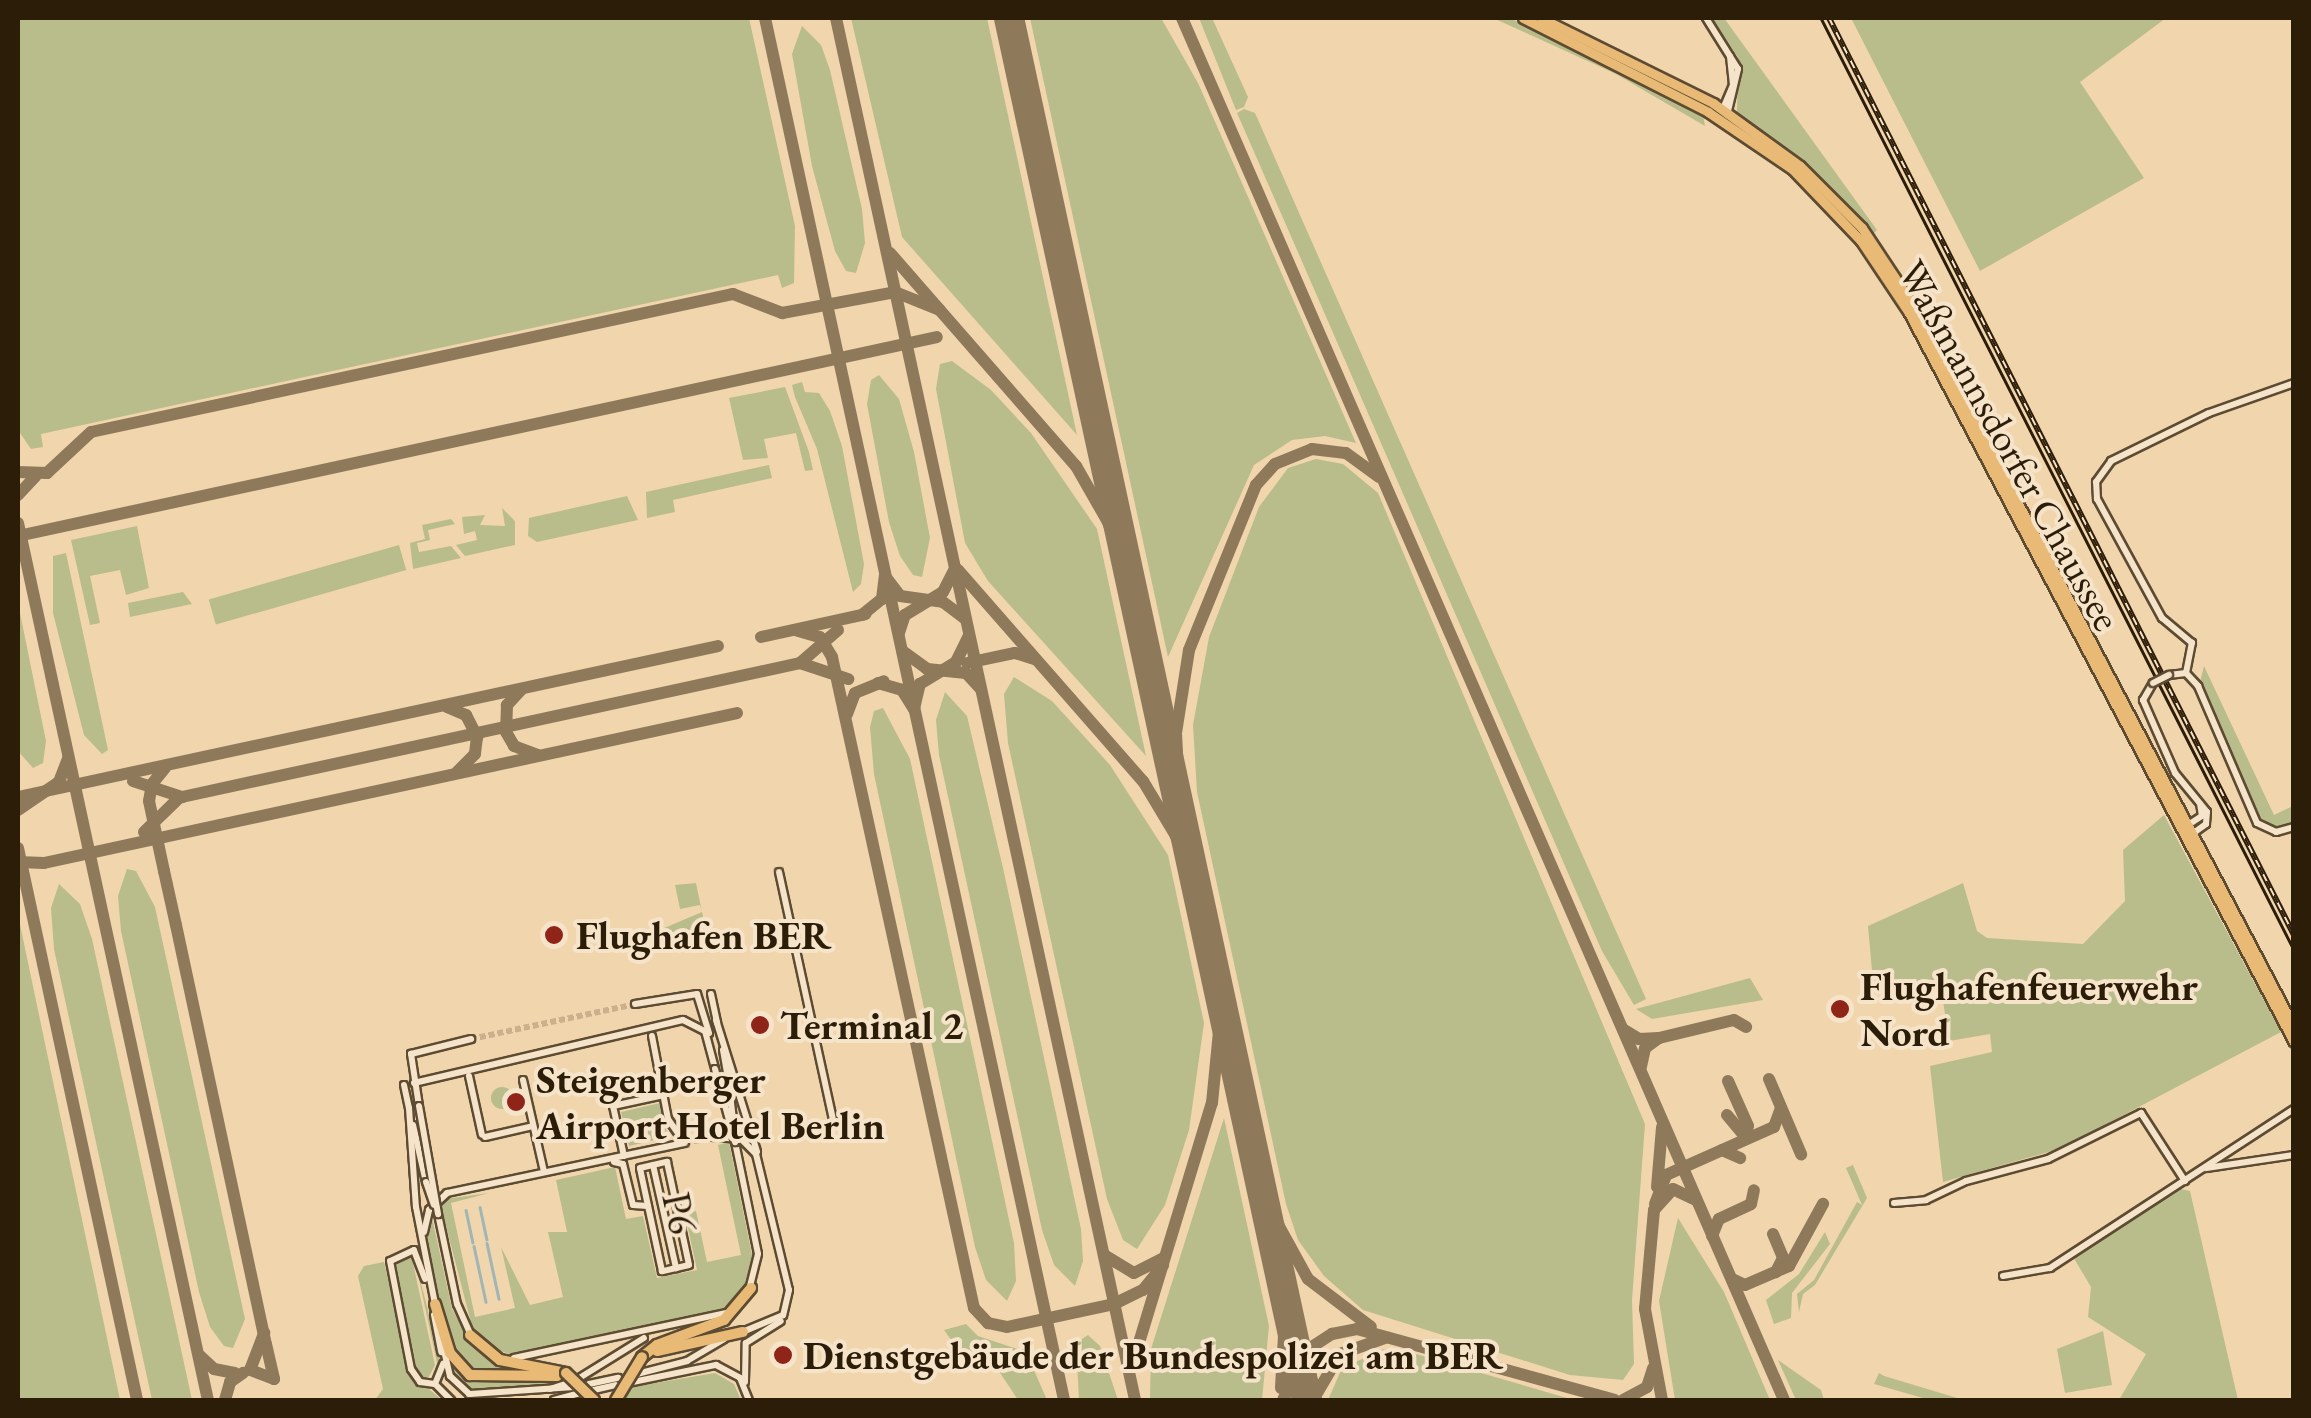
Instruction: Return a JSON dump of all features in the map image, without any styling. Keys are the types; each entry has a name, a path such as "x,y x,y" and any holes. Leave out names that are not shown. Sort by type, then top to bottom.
{"highway":[{"path":"616,1400 642,1357 657,1345 724,1320 751,1288"},
{"path":"434,1298 450,1354 470,1375 579,1385"},
{"path":"642,1357 743,1332"},
{"path":"470,1335 500,1360 579,1385"}],"main road":[{"name":"Waßmannsdorfer Chaussee","path":"1524,18 1722,116"},
{"name":"Waßmannsdorfer Chaussee","path":"1541,18 1722,116 1820,184 1890,268 2294,1042"},
{"name":"Waßmannsdorfer Chaussee","path":"2187,832 2294,1027"}],"street":[{"path":"1706,18 1723,42 1738,75 1722,116"},
{"path":"2186,673 2192,644 2162,618 2096,499 2096,482 2104,467 2128,453 2210,413 2294,384"},
{"path":"2186,673 2169,675 2153,683 2143,700 2175,773 2198,798 2202,816 2187,832"},
{"path":"2186,673 2198,686 2254,820 2271,832 2294,827"},
{"path":"779,872 833,1120"},
{"path":"635,1004 697,994 736,1142"},
{"path":"471,1039 413,1052 415,1086 438,1214 470,1335 492,1352 520,1359 583,1348 720,1316 751,1288 757,1246 711,994"},
{"path":"415,1086 683,1020 708,1036"},
{"path":"716,1020 746,1112 787,1274 784,1315 742,1350 749,1400"},
{"path":"434,1384 444,1368 424,1230 438,1200 544,1172 685,1143 674,1137 652,1036"},
{"path":"469,1076 484,1136 533,1126"},
{"path":"522,1080 544,1172"},
{"path":"404,1085 438,1214"},
{"path":"624,1156 613,1106 665,1095"},
{"path":"409,1108 416,1207 450,1376 463,1391 478,1399 504,1395 514,1398 616,1382"},
{"path":"2003,1276 2050,1268 2294,1109"},
{"path":"1894,1203 1926,1200 1966,1181 2048,1159 2141,1113 2185,1181"},
{"path":"712,1136 741,1138 758,1158"},
{"path":"664,1148 674,1137"},
{"path":"642,1152 627,1167 635,1198 647,1202"},
{"path":"2205,1168 2294,1155"},
{"path":"600,1161 622,1162 633,1205 647,1202"},
{"name":"P6","path":"667,1162 689,1265 662,1271 647,1202 640,1168 667,1162"},
{"name":"P6","path":"653,1165 676,1268"},
{"path":"434,1298 417,1252 394,1256 389,1268 411,1369 420,1382 434,1384 451,1400"},
{"path":"746,1388 731,1370 712,1365 631,1378 688,1361 784,1315"},
{"path":"554,1400 665,1330"}],"green space":[{"path":"18,18 749,18 795,226 794,283 782,288 778,275 41,434 43,447 31,449 18,430"},
{"path":"851,18 987,18 1077,435 902,237"},
{"path":"1030,18 1161,18 1198,83 1356,443 1325,436 1292,440 1254,465 1168,657"},
{"path":"1199,18 1212,18 1248,97 1244,107 1236,110"},
{"path":"1493,18 1510,18 1644,81 1703,115 1705,126 1616,74"},
{"path":"1711,18 1724,18 1877,230 1873,234 1826,183 1737,112 1738,57"},
{"path":"1851,18 2166,18 2080,82 2144,178 1980,271"},
{"path":"802,26 821,45 830,70 862,209 865,243 856,273 846,271 835,251 812,166 792,54"},
{"path":"1244,109 1255,113 1646,999 1634,1005 1602,951 1237,113"},
{"path":"952,361 991,390 1031,433 1097,529 1146,756 988,581 965,543 936,389 940,364"},
{"path":"879,375 899,399 914,452 930,538 922,577 913,575 900,556 889,522 867,404 871,380"},
{"path":"802,382 805,392 819,393 842,446 864,564 861,584 853,592 817,449 792,385"},
{"path":"785,387 813,470 805,471 796,433 764,439 768,458 743,460 729,398"},
{"path":"1316,459 1343,464 1378,493 1645,1124 1632,1300 1634,1364 1623,1380 1570,1375 1363,1310 1324,1276 1298,1240 1286,1204 1197,792 1193,725 1209,637 1259,507 1288,468"},
{"path":"769,465 772,478 673,500 675,512 647,518 646,492"},
{"path":"627,496 638,520 537,542 528,536 529,518"},
{"path":"502,508 515,521 515,545 465,556 456,545 477,540 475,531 464,534 462,517 485,515 480,525 505,526"},
{"path":"451,519 455,524 428,530 430,540 417,543 419,552 451,546 461,558 413,569 410,543 425,539 422,525"},
{"path":"137,526 149,588 126,595 120,570 90,576 100,623 90,625 71,540"},
{"path":"399,545 406,570 216,625 209,600"},
{"path":"66,553 108,750 102,754 84,735 53,613 53,556"},
{"path":"183,592 192,604 130,617 128,603"},
{"path":"18,603 46,741 43,763 33,768 18,751"},
{"path":"2204,666 2274,815 2293,806 2293,825 2271,828 2256,817 2200,682"},
{"path":"1014,677 1052,701 1110,765 1168,855 1204,1023 1189,1130 1165,1205 1137,1249 1123,1240 1107,1199 1008,743 1004,694"},
{"path":"945,692 967,716 1003,868 1081,1229 1083,1261 1075,1286 1054,1265 1042,1230 939,755 936,720"},
{"path":"883,708 910,759 1014,1243 1016,1281 1007,1301 986,1280 975,1247 874,774 870,727 874,711"},
{"path":"2164,815 2281,1032 2059,1149 1943,1182 1930,1066 1992,1052 1990,1034 1949,1041 1940,980 1874,993 1868,926 1963,883 1977,931 1987,938 2083,944 2125,901 2123,850"},
{"path":"127,869 136,871 155,907 245,1319 233,1348 224,1346 210,1327 199,1292 121,931 118,896"},
{"path":"696,883 702,912 700,905 680,909 675,885"},
{"path":"59,884 80,904 92,939 192,1400 152,1400 54,949 51,908"},
{"path":"702,912 708,941 658,951 665,943 662,929"},
{"path":"18,915 120,1400 18,1400"},
{"path":"1750,978 1763,1000 1652,1019 1636,1009"},
{"path":"498,1087 506,1087 513,1098 506,1109 498,1109 491,1102 491,1094"},
{"path":"660,1103 668,1137 629,1146 621,1112"},
{"path":"1224,1118 1269,1326 1262,1400 1150,1400 1151,1349"},
{"path":"729,1142 753,1260 746,1289 724,1312 520,1357 491,1348 474,1334 440,1203 445,1199 489,1193 451,1203 475,1317 515,1308 501,1247 530,1305 563,1297 548,1232 567,1232 556,1180 615,1167 626,1219 643,1216 657,1278 697,1270 685,1214 696,1211 707,1262 741,1255 718,1145"},
{"path":"1853,1165 1867,1198 1815,1285 1803,1294 1799,1312 1797,1294 1814,1280 1857,1202 1862,1205 1846,1168"},
{"path":"2176,1188 2190,1191 2238,1400 2119,1400 2146,1354 2088,1317 2091,1287 2072,1255"},
{"path":"431,1213 452,1309 468,1338 490,1358 548,1370 495,1377 466,1369 449,1343 426,1237"},
{"path":"1678,1218 1724,1292 1770,1400 1675,1400 1659,1301"},
{"path":"1825,1232 1830,1244 1792,1293 1791,1318 1774,1324 1766,1300 1799,1274"},
{"path":"411,1254 435,1365 426,1382 413,1367 393,1260"},
{"path":"414,1256 442,1365 432,1382 437,1363"},
{"path":"384,1262 409,1372 442,1400 375,1400 383,1389 358,1276 364,1266"},
{"path":"966,1324 978,1336 1026,1352 1047,1400 1018,1400 993,1362 971,1352 964,1358 944,1330"},
{"path":"2103,1331 2112,1385 2065,1393 2057,1349"},
{"path":"1088,1335 1100,1346 1118,1400 1079,1400 1076,1343"},
{"path":"1384,1349 1409,1352 1574,1400 1328,1400 1342,1368"},
{"path":"449,1357 476,1380 563,1382 486,1394 467,1390 455,1380"},
{"path":"1778,1360 1821,1390 1824,1400 1796,1400"},
{"path":"715,1373 734,1384 741,1400 621,1400 626,1388"},
{"path":"1879,1373 1964,1400 1930,1400 1874,1384"}],"waterway":[{"path":"480,1207 487,1239"},
{"path":"466,1210 473,1242"},
{"path":"487,1243 499,1299"},
{"path":"474,1246 486,1302"}],"taxiway":[{"path":"765,18 1064,1400"},
{"path":"836,18 1135,1400"},
{"path":"1182,18 1784,1400"},
{"path":"890,253 1076,466 1108,522 1131,582"},
{"path":"18,472 47,473 91,432 733,294 782,313 895,292 940,310"},
{"path":"18,536 937,337"},
{"path":"1180,812 1176,733 1189,650 1256,485 1275,464 1312,449 1346,453 1379,477"},
{"path":"18,495 36,476"},
{"path":"18,523 208,1400"},
{"path":"899,633 905,615 943,592 954,570"},
{"path":"958,570 1143,781 1176,836 1200,904"},
{"path":"862,615 882,599 885,576 900,596 943,602 964,618"},
{"path":"761,637 866,614"},
{"path":"795,630 820,637 832,657 974,1308 988,1323 1007,1327 1114,1304 1143,1290 1163,1265"},
{"path":"838,630 800,663 848,679"},
{"path":"878,683 902,690 914,709 920,684 956,662 968,637"},
{"path":"18,797 718,646"},
{"path":"904,652 927,669 966,673 980,688"},
{"path":"967,663 1015,653 1035,659"},
{"path":"133,781 182,797 800,663"},
{"path":"847,714 855,693 884,681"},
{"path":"521,690 507,705 506,732 514,746 537,755"},
{"path":"447,707 466,715 477,737 475,754 457,772"},
{"path":"18,862 44,863 737,713"},
{"path":"18,810 59,782 68,758"},
{"path":"165,768 152,784 149,801 274,1379 250,1370 264,1333"},
{"path":"144,832 180,797"},
{"path":"18,848 137,1400"},
{"path":"1131,1369 1212,1103 1219,1032 1214,970"},
{"path":"1659,1038 1734,1020 1746,1027"},
{"path":"1624,1030 1639,1039 1659,1038 1645,1048 1641,1067"},
{"path":"1769,1079 1801,1154"},
{"path":"1728,1081 1748,1126 1743,1140"},
{"path":"1655,1204 1666,1175 1774,1127 1781,1108"},
{"path":"1727,1115 1742,1133"},
{"path":"1657,1187 1662,1127"},
{"path":"1722,1150 1740,1158"},
{"path":"1662,1400 1645,1309 1654,1210 1673,1189 1696,1200"},
{"path":"1712,1236 1719,1219 1751,1204 1754,1190"},
{"path":"1264,1199 1308,1279 1371,1327"},
{"path":"1732,1279 1745,1285 1789,1266 1823,1204"},
{"path":"1773,1234 1783,1258 1776,1272"},
{"path":"1104,1255 1134,1273 1163,1258"},
{"path":"1278,1265 1285,1318 1281,1388"},
{"path":"1283,1400 1307,1350 1332,1334 1357,1329 1614,1400"},
{"path":"1313,1400 1340,1354 1385,1338"},
{"path":"200,1356 214,1369 235,1373"},
{"path":"1623,1400 1647,1387 1653,1368"},
{"path":"225,1400 230,1382 243,1373"},
{"path":"1288,1384 1296,1379 1304,1384"}],"runway":[{"path":"1009,18 1307,1400"}],"tunnel":[{"path":"471,1039 635,1004"},
{"path":"685,1143 713,1137"}],"tram line":[{"path":"1821,18 2294,950"}],"railway":[{"path":"1829,18 2294,935"}],"place":[{"name":"Flughafen BER","path":"554,935"},
{"name":"Flughafenfeuerwehr Nord","path":"1840,1009"},
{"name":"Terminal 2","path":"760,1025"},
{"name":"Steigenberger Airport Hotel Berlin","path":"516,1102"},
{"name":"Dienstgebäude der Bundespolizei am BER","path":"783,1355"}]}
